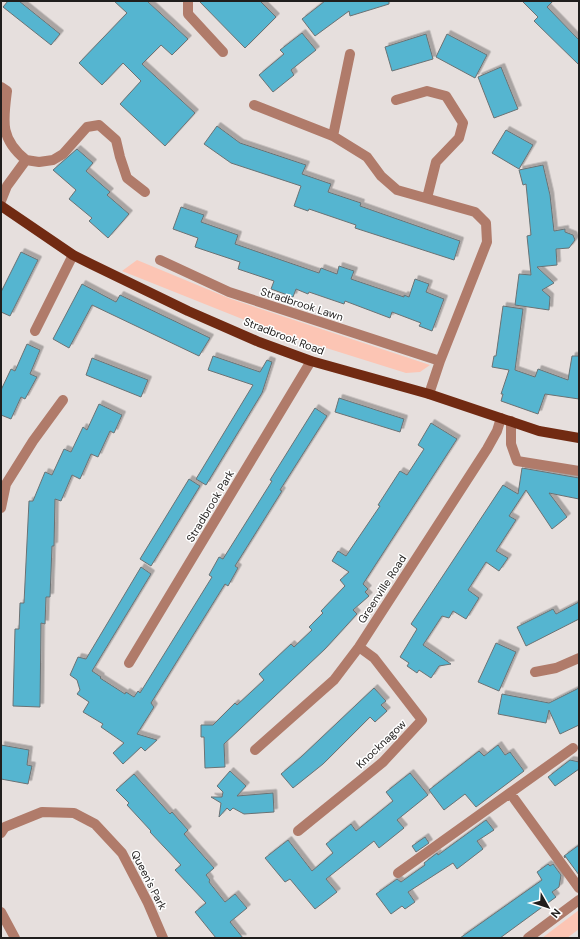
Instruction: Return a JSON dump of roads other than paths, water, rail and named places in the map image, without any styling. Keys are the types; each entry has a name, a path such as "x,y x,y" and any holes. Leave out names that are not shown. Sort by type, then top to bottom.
{"main road":[{"name":"Stradbrook Road","path":"1,206 73,255 216,323 311,361 430,394 545,432 579,438"}],"street":[{"path":"188,1 188,14 223,52"},
{"path":"333,136 350,54"},
{"path":"1,87 7,92 4,132 18,153 26,160 39,162 53,160 63,154 87,127 99,125 116,140 127,178 145,192"},
{"path":"396,100 427,91 446,96 463,123 459,138 436,162 427,198"},
{"path":"254,105 333,136 367,157 381,176 397,190 475,212 486,223 487,242 440,361 430,394"},
{"path":"1,201 7,186 26,160"},
{"path":"35,331 73,255"},
{"name":"Stradbrook Lawn","path":"160,260 229,292 440,361"},
{"name":"Stradbrook Park","path":"129,663 311,361"},
{"path":"1,508 6,484 33,441 63,400"},
{"path":"506,419 511,444 517,461 579,472"},
{"name":"Greenville Road","path":"256,750 334,680 359,647 506,419"},
{"name":"Knocknagow","path":"298,831 383,762 422,720 374,658 359,647"},
{"path":"535,672 556,668 579,658"},
{"path":"398,873 573,748"},
{"path":"510,793 579,888"},
{"name":"Queen's Park","path":"1,833 5,827 42,812 74,813 95,824 122,853 148,902 163,938"},
{"path":"528,938 579,900"},
{"path":"1,912 15,938"}]}
